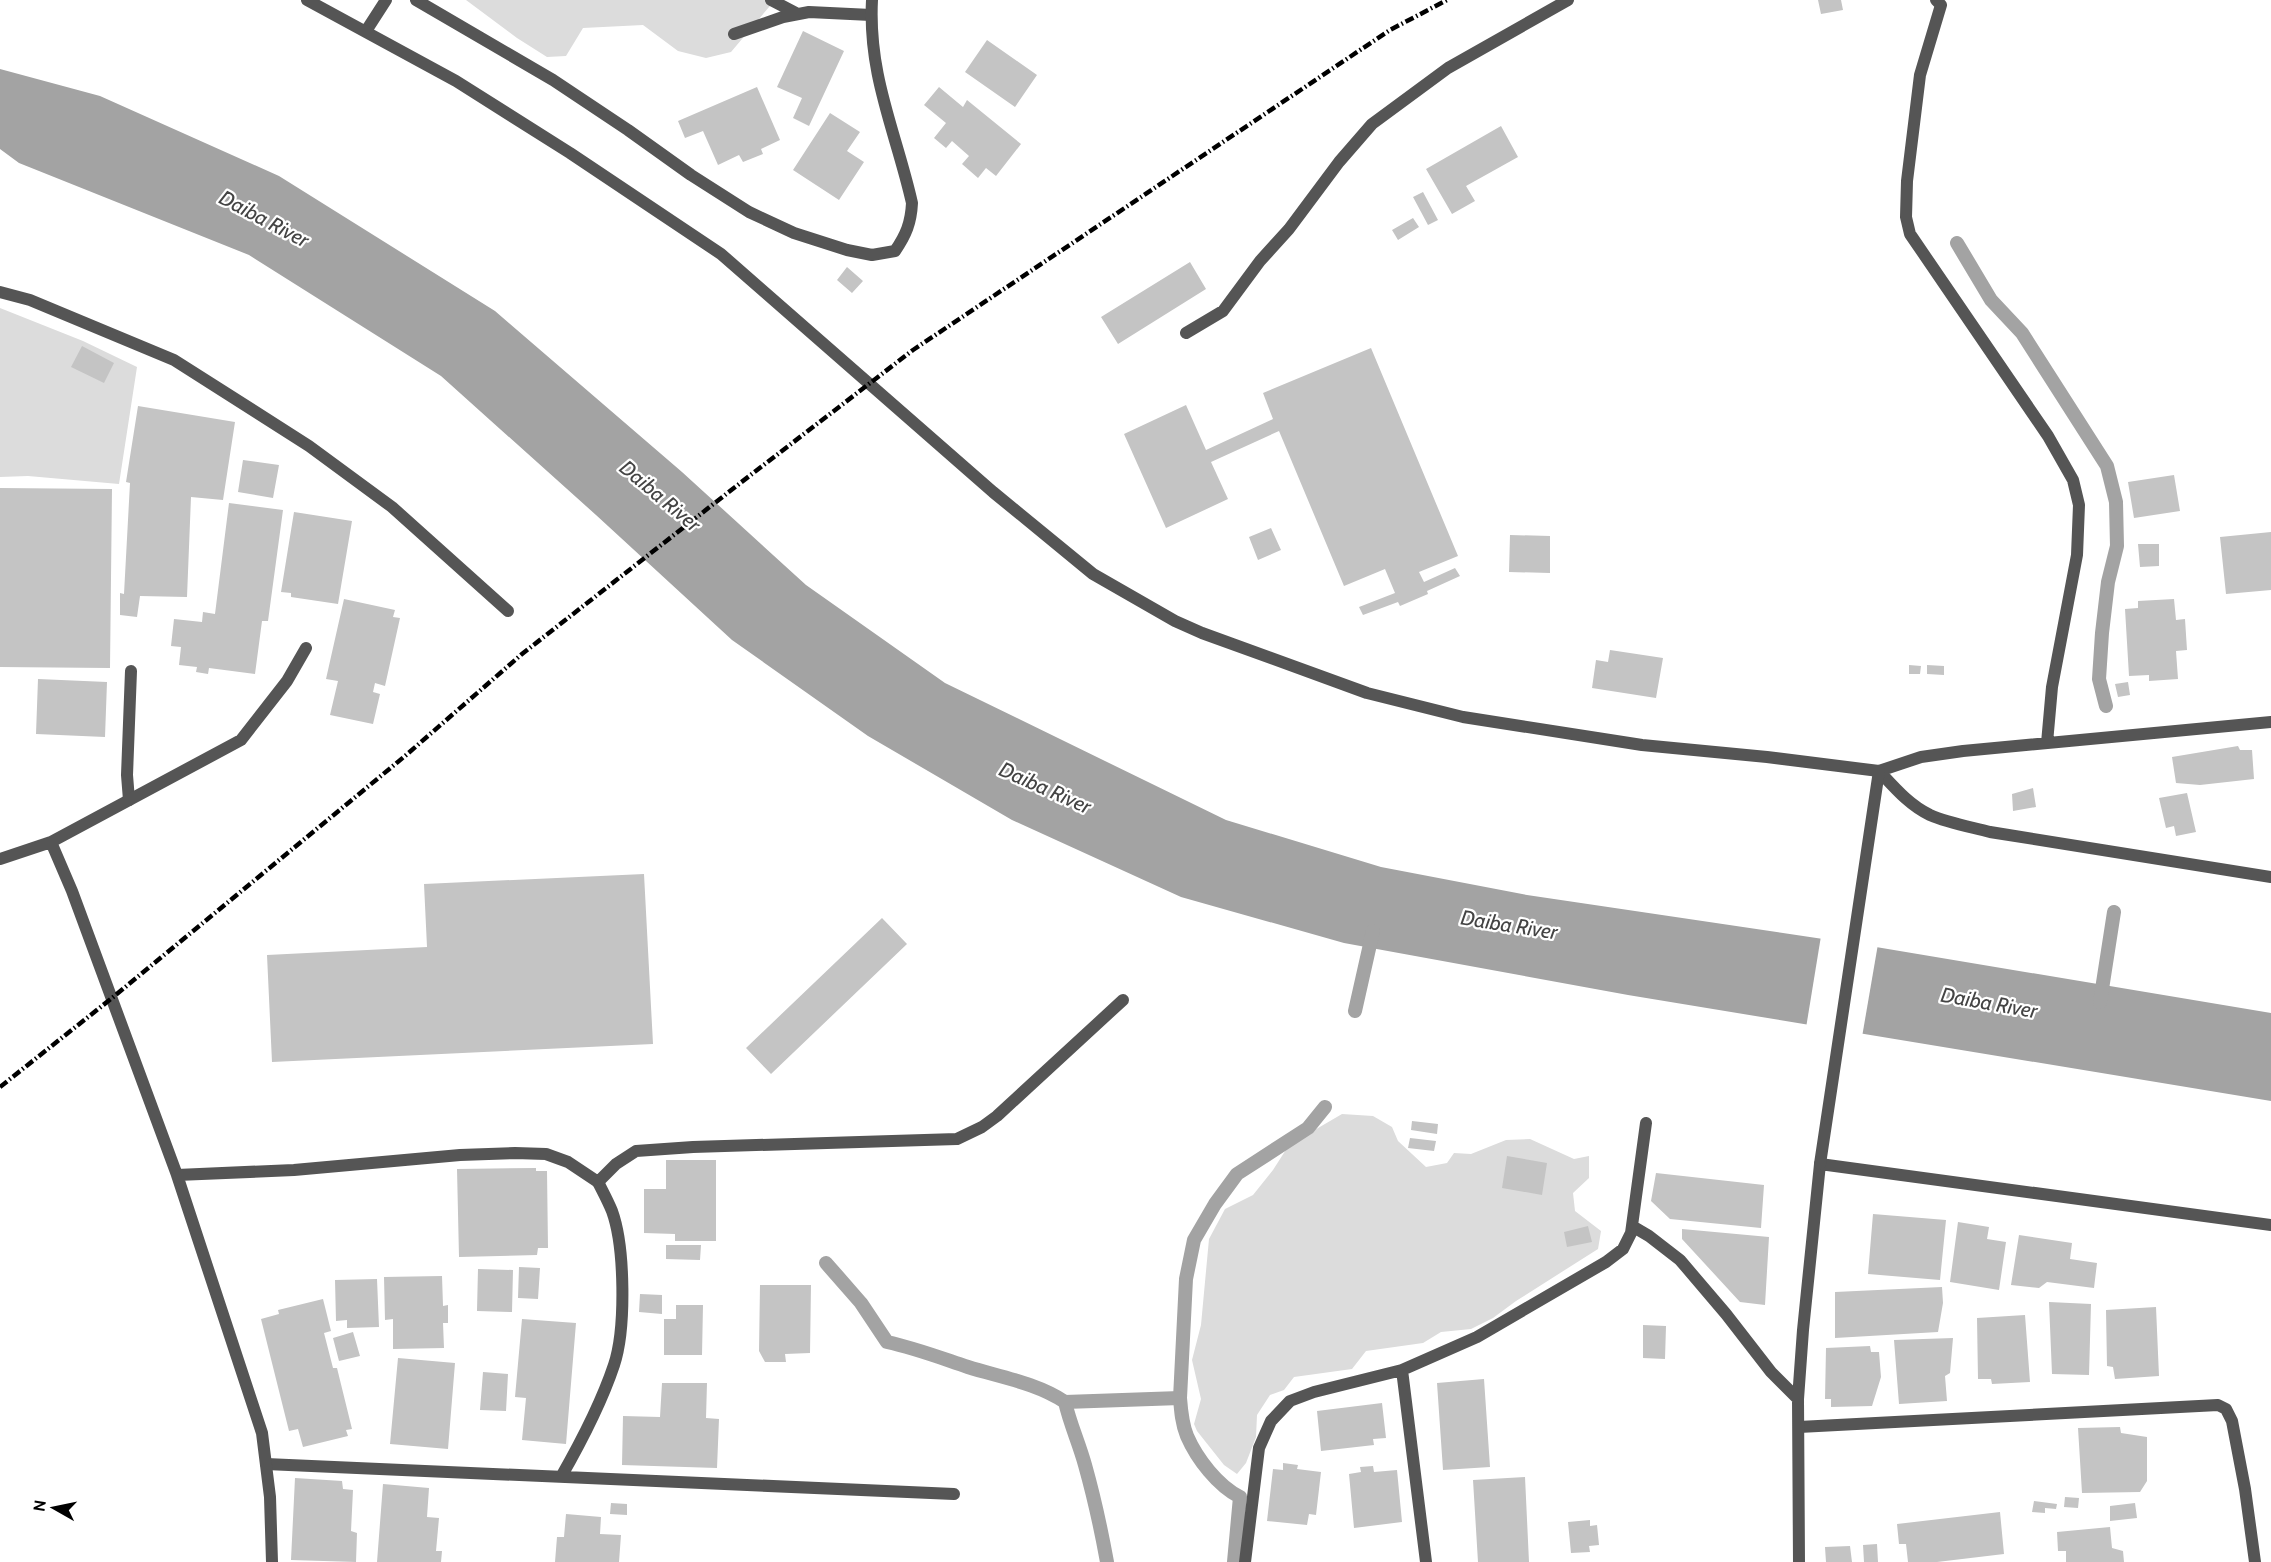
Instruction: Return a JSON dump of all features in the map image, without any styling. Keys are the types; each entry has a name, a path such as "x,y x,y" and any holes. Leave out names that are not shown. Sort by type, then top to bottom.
{"street":[{"path":"307,0 456,81 721,254 993,492 1084,567 1137,601 1202,633 1367,693 1463,717 1642,745 1879,771 1921,757 2271,722"},
{"path":"366,31 386,0"},
{"path":"416,0 553,80 748,212 794,233 847,250 872,255 895,251 907,235 912,203 875,65 871,31 872,0"},
{"path":"771,0 798,14"},
{"path":"1186,333 1223,311 1260,261 1289,229 1339,162 1372,124 1448,68 1568,0"},
{"path":"1936,0 1941,5 1920,75 1907,181 1906,216 1910,234 2048,436 2073,480 2079,505 2077,555 2052,687 2047,743"},
{"path":"734,34 809,12 871,15"},
{"path":"0,292 30,300 174,360 309,446 392,507 508,610"},
{"path":"0,859 51,842 241,740 287,681 306,648"},
{"path":"129,800 127,775 131,671"},
{"path":"1799,1562 1798,1398 1803,1330 1822,1147 1879,771"},
{"path":"1879,771 1907,800 1930,815 1990,832 2271,877"},
{"path":"51,842 72,891 177,1175 262,1434 272,1562"},
{"path":"598,1182 616,1164 636,1151 693,1147 957,1139 982,1128 997,1116 1123,1000"},
{"path":"1245,1562 1258,1448 1271,1421 1290,1401 1402,1370 1477,1337 1606,1262 1623,1249 1631,1233 1646,1123"},
{"path":"177,1175 294,1170 460,1155 515,1153 546,1154 568,1162 598,1182 612,1212 620,1253 623,1309 615,1364 579,1445 561,1477"},
{"path":"1820,1164 2271,1225"},
{"path":"1632,1226 1680,1260 1771,1372 1798,1398"},
{"path":"1402,1370 1426,1562"},
{"path":"1799,1427 2218,1405 2226,1410 2232,1421 2245,1489 2255,1562"},
{"path":"266,1464 954,1494"}],"shaded area":[{"path":"466,0 775,0 731,52 706,58 678,51 643,25 583,28 566,56 547,57"},
{"path":"0,308 83,341 137,367 119,484 28,476 0,477"},
{"path":"1342,1114 1373,1116 1392,1127 1398,1141 1426,1167 1447,1163 1454,1153 1471,1154 1506,1140 1530,1139 1574,1159 1589,1156 1589,1178 1573,1193 1575,1211 1601,1231 1598,1249 1493,1318 1471,1329 1441,1332 1423,1343 1366,1351 1352,1369 1294,1377 1284,1390 1270,1395 1257,1415 1256,1437 1246,1463 1237,1474 1224,1465 1194,1424 1201,1399 1192,1360 1201,1325 1209,1239 1225,1209 1253,1195 1289,1145"}],"water":[{"name":"Daiba River","path":"0,69 100,96 279,176 495,311 682,472 806,585 945,683 1226,820 1381,867 1527,895 1870,946 2271,1013 2271,1101 1628,995 1344,943 1181,897 1012,820 868,736 732,640 441,376 249,255 19,163 0,149"}],"pier":[{"path":"1821,936 1878,944 1862,1037 1806,1028"}],"building":[{"path":"1818,0 1841,0 1843,10 1821,14"},
{"path":"803,31 844,51 809,126 793,118 802,98 777,87"},
{"path":"987,40 1037,75 1015,107 965,72"},
{"path":"757,87 780,140 761,149 763,154 743,162 739,155 718,165 703,131 685,138 678,121"},
{"path":"939,87 963,107 967,100 1021,144 996,176 986,168 978,178 962,164 969,156 952,141 946,148 934,138 946,123 924,105"},
{"path":"830,113 860,132 847,151 864,162 839,200 793,170"},
{"path":"1501,126 1518,157 1466,186 1475,201 1452,214 1426,169"},
{"path":"1423,192 1438,220 1428,225 1413,197"},
{"path":"1413,218 1419,227 1398,240 1392,230"},
{"path":"1190,262 1206,289 1118,344 1101,317"},
{"path":"847,267 863,281 852,293 837,280"},
{"path":"82,346 114,363 104,383 71,367"},
{"path":"1371,348 1458,556 1419,572 1424,582 1455,568 1460,576 1400,606 1398,602 1363,615 1359,607 1395,593 1385,569 1344,586 1279,431 1211,462 1228,499 1166,528 1124,434 1186,405 1206,450 1273,419 1263,393"},
{"path":"138,406 235,422 223,500 191,497 187,597 140,596 137,617 120,615 120,593 124,594 130,483 126,482"},
{"path":"243,460 279,465 273,498 238,492"},
{"path":"2174,475 2180,511 2134,518 2128,482"},
{"path":"0,488 112,489 110,668 0,667"},
{"path":"229,503 283,510 268,621 262,621 255,674 209,668 208,674 196,672 197,667 179,665 181,647 171,646 174,619 202,622 203,612 215,614"},
{"path":"294,512 352,521 338,604 291,597 291,593 281,592"},
{"path":"1271,528 1281,550 1258,560 1249,537"},
{"path":"2271,532 2271,590 2226,594 2220,537"},
{"path":"1510,535 1550,536 1550,573 1509,572"},
{"path":"2138,544 2159,544 2159,566 2140,567"},
{"path":"344,599 395,610 393,617 400,618 385,686 375,683 373,692 380,694 373,724 330,715 338,681 326,679"},
{"path":"2174,599 2176,620 2185,619 2187,650 2176,651 2178,679 2149,681 2149,675 2129,676 2125,609 2138,608 2138,601"},
{"path":"1610,650 1663,658 1656,698 1592,688 1596,660 1608,662"},
{"path":"1909,665 1921,666 1920,674 1909,674"},
{"path":"1927,665 1944,666 1944,675 1927,674"},
{"path":"38,679 107,682 105,737 36,734"},
{"path":"2128,682 2130,695 2118,697 2115,684"},
{"path":"2238,746 2240,750 2252,750 2254,779 2200,785 2176,783 2172,757"},
{"path":"2033,788 2036,807 2013,811 2012,794"},
{"path":"2187,793 2196,832 2176,836 2174,826 2166,828 2159,798"},
{"path":"644,874 653,1044 272,1062 267,955 427,947 424,884"},
{"path":"882,918 907,944 771,1074 746,1048"},
{"path":"1412,1121 1438,1124 1437,1134 1411,1130"},
{"path":"1410,1138 1436,1141 1434,1151 1408,1148"},
{"path":"1507,1156 1547,1163 1542,1195 1502,1188"},
{"path":"666,1160 716,1160 716,1241 675,1241 675,1234 644,1233 644,1189 666,1189"},
{"path":"536,1168 536,1171 547,1171 548,1248 538,1248 537,1255 459,1257 457,1169"},
{"path":"1656,1173 1764,1185 1761,1228 1670,1219 1651,1201"},
{"path":"1873,1214 1946,1220 1940,1280 1868,1274"},
{"path":"1958,1222 1989,1227 1987,1239 2006,1242 1999,1290 1950,1282"},
{"path":"1588,1226 1592,1242 1567,1247 1564,1232"},
{"path":"1682,1229 1769,1237 1765,1305 1740,1302 1682,1239"},
{"path":"2019,1235 2072,1243 2070,1259 2097,1263 2094,1288 2047,1282 2039,1288 2011,1285"},
{"path":"666,1245 701,1245 700,1260 666,1259"},
{"path":"519,1267 540,1268 538,1299 518,1298"},
{"path":"478,1269 513,1270 512,1312 477,1311"},
{"path":"442,1276 443,1306 448,1305 448,1323 443,1323 444,1348 393,1349 393,1319 385,1320 384,1277"},
{"path":"377,1279 379,1327 347,1328 347,1320 336,1321 335,1280"},
{"path":"760,1285 811,1285 810,1353 785,1354 786,1362 765,1362 759,1351"},
{"path":"1942,1287 1943,1303 1938,1332 1835,1338 1835,1292"},
{"path":"640,1294 662,1295 662,1314 639,1312"},
{"path":"323,1299 331,1331 324,1333 333,1368 337,1368 352,1429 346,1430 348,1436 303,1447 298,1429 289,1431 261,1319 279,1314 278,1310"},
{"path":"2049,1302 2091,1304 2089,1375 2052,1374"},
{"path":"676,1305 703,1305 702,1355 664,1355 664,1319 676,1319"},
{"path":"2156,1307 2159,1376 2115,1379 2113,1367 2107,1366 2106,1310"},
{"path":"2025,1315 2030,1382 1992,1384 1991,1379 1978,1379 1977,1318"},
{"path":"522,1319 576,1323 566,1444 522,1440 526,1398 515,1397"},
{"path":"1643,1325 1666,1326 1665,1359 1643,1358"},
{"path":"353,1332 360,1356 339,1361 333,1338"},
{"path":"1953,1338 1950,1373 1945,1376 1947,1401 1899,1404 1894,1340"},
{"path":"1870,1346 1871,1352 1879,1352 1881,1377 1872,1406 1831,1407 1831,1399 1825,1399 1826,1348"},
{"path":"398,1358 455,1363 448,1449 390,1444"},
{"path":"483,1372 508,1374 506,1411 480,1410"},
{"path":"1484,1379 1490,1467 1443,1470 1437,1383"},
{"path":"662,1383 707,1383 706,1418 719,1419 717,1468 622,1465 623,1416 660,1417"},
{"path":"1382,1403 1386,1438 1373,1439 1374,1445 1321,1451 1317,1411"},
{"path":"2120,1427 2121,1433 2147,1437 2147,1481 2140,1492 2082,1493 2078,1428"},
{"path":"1283,1463 1298,1465 1297,1469 1321,1472 1316,1515 1309,1514 1307,1525 1267,1521 1273,1469 1283,1470"},
{"path":"1373,1466 1374,1472 1397,1470 1402,1522 1354,1528 1349,1474 1361,1472 1360,1467"},
{"path":"1525,1477 1529,1562 1478,1562 1473,1480"},
{"path":"295,1478 342,1481 343,1489 353,1490 351,1531 357,1533 356,1562 291,1560"},
{"path":"383,1484 429,1488 427,1517 439,1518 436,1551 442,1551 441,1562 377,1562"},
{"path":"2065,1497 2079,1498 2078,1508 2064,1507"},
{"path":"2034,1501 2057,1504 2056,1509 2045,1508 2045,1513 2032,1512"},
{"path":"611,1503 627,1504 627,1515 610,1514"},
{"path":"2135,1503 2137,1518 2110,1521 2110,1506"},
{"path":"2000,1512 2004,1554 1937,1562 1908,1562 1906,1544 1899,1544 1897,1524"},
{"path":"566,1514 601,1517 600,1534 621,1535 619,1562 555,1562 557,1537 564,1537"},
{"path":"1590,1520 1590,1526 1597,1525 1599,1545 1589,1546 1590,1552 1571,1553 1568,1522"},
{"path":"2110,1527 2112,1548 2123,1551 2124,1562 2066,1562 2066,1551 2058,1551 2057,1532"},
{"path":"1877,1544 1878,1562 1864,1562 1863,1545"},
{"path":"1850,1546 1852,1562 1826,1562 1825,1547"}],"waterway":[{"path":"1957,243 1991,300 2022,333 2107,466 2116,502 2117,546 2108,582 2102,633 2099,679 2106,706"},
{"path":"2100,1002 2114,912"},
{"path":"1355,1011 1373,931"},
{"path":"1107,1562 1083,1457 1065,1402 1180,1398 1186,1279 1194,1240 1215,1204 1237,1174 1308,1128 1325,1107"},
{"path":"826,1263 861,1303 887,1342 1030,1385 1065,1402"},
{"path":"1180,1398 1184,1427 1196,1454 1216,1479 1240,1497 1234,1562"}],"railway":[{"path":"0,1087 112,998 405,756 522,654 913,350 1390,30 1447,0"}]}
